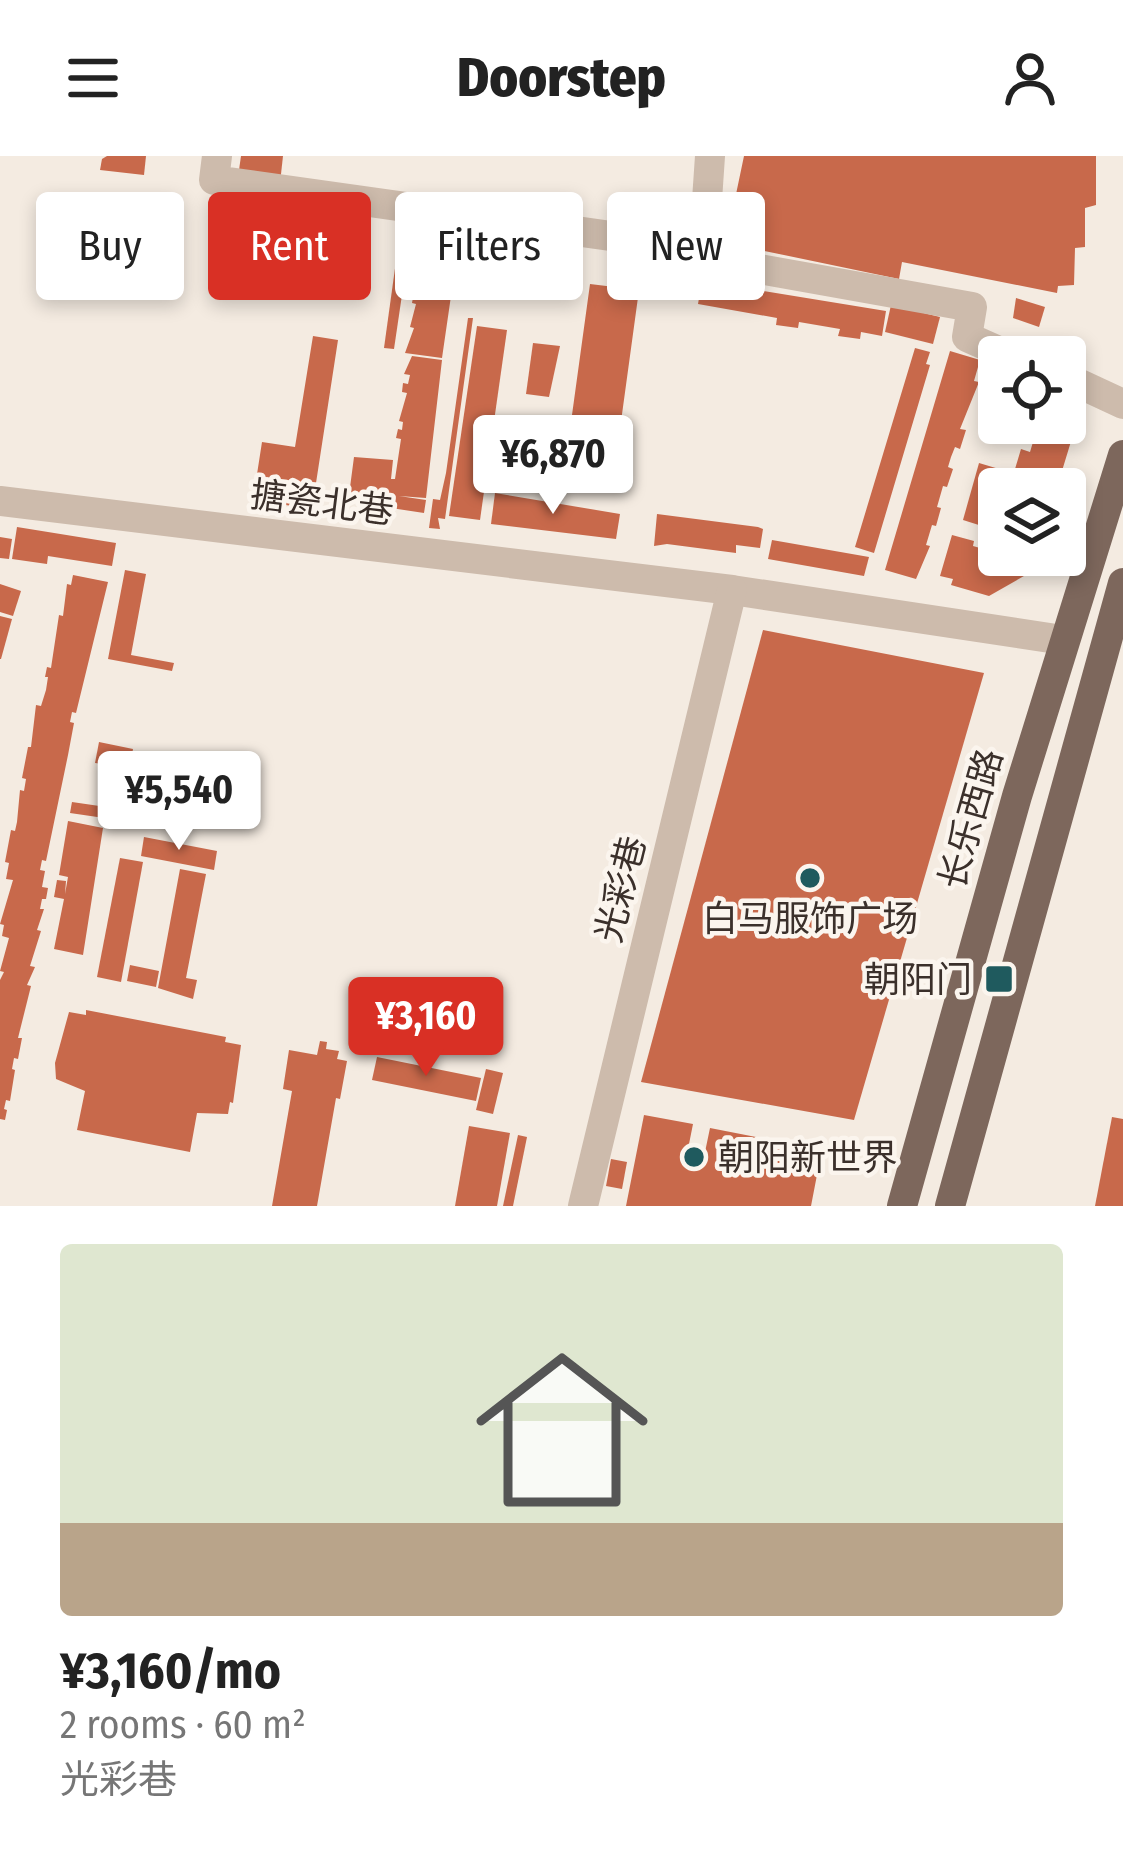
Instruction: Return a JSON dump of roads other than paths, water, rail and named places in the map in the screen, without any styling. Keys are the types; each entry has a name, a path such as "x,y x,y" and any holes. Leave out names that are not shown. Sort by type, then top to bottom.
{"main road":[{"name":"长乐西路","path":"902,1206 1063,640 1123,455"},
{"path":"950,1206 1123,584"}],"street":[{"path":"217,156 214,180 607,235"},
{"path":"708,192 710,156"},
{"path":"765,271 972,307 967,337 978,342"},
{"path":"1086,387 1123,404"},
{"name":"搪瓷北巷","path":"0,501 732,590 1063,640"},
{"name":"光彩巷","path":"583,1206 732,590"}],"place":[{"name":"白马服饰广场","path":"810,878"},
{"name":"朝阳门","path":"999,979"},
{"name":"朝阳新世界","path":"694,1157"}]}
